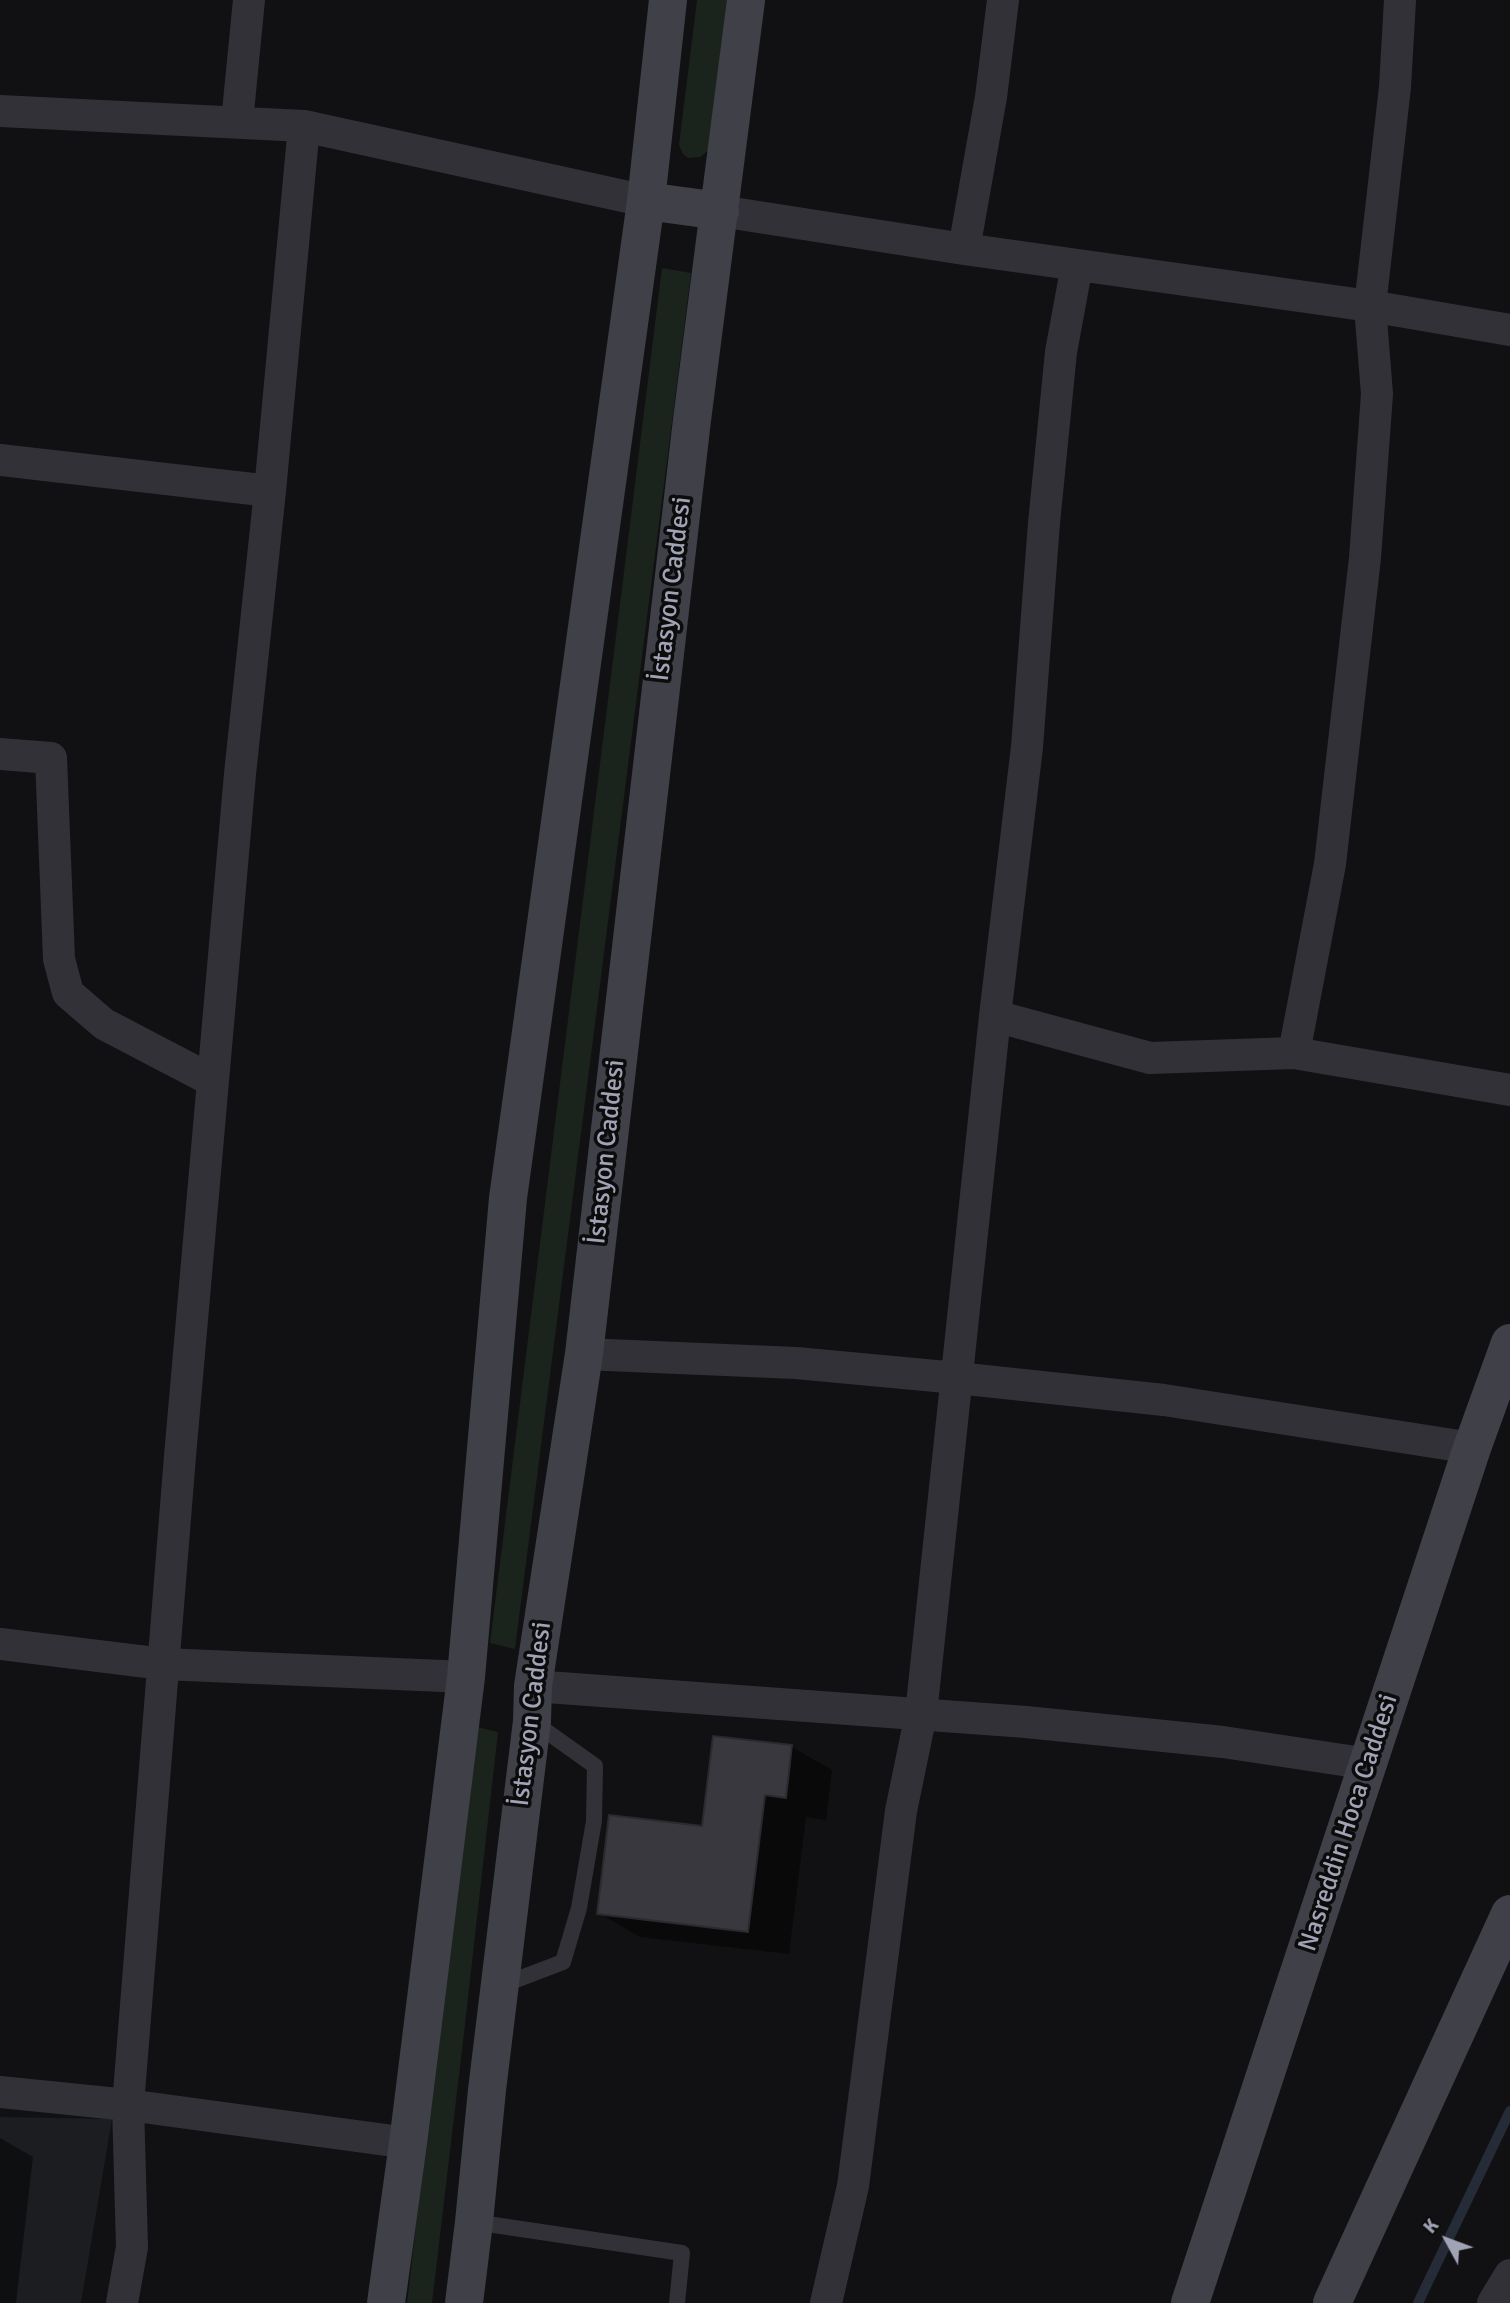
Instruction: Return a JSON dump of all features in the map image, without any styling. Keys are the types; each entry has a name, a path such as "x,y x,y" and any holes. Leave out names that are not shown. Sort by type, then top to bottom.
{"main road":[{"path":"386,2303 466,1677 508,1198 646,201 668,0"},
{"name":"İstasyon Caddesi","path":"464,2303 532,1703 584,1354 692,420 746,0"},
{"path":"646,201 720,211"},
{"name":"Nasreddin Hoca Caddesi","path":"1190,2303 1472,1448 1510,1343"},
{"path":"1332,2303 1510,1914"}],"street":[{"path":"237,122 249,0"},
{"path":"964,249 991,97 1003,0"},
{"path":"1294,1053 1330,864 1365,558 1377,394 1370,306 1395,87 1400,0"},
{"path":"0,111 304,126 646,201"},
{"path":"122,2303 132,2248 128,2105 163,1664 240,774 304,126"},
{"path":"720,211 964,249 1370,306 1510,330"},
{"path":"826,2303 853,2186 901,1811 920,1714 995,1016 1027,747 1044,523 1061,352 1077,265"},
{"path":"0,460 270,491"},
{"path":"0,754 51,758 59,959 68,993 104,1024 213,1081"},
{"path":"995,1016 1150,1058 1294,1053 1510,1090"},
{"path":"584,1354 796,1363 957,1378 1164,1400 1472,1448"},
{"path":"0,1644 163,1664 466,1677"},
{"path":"532,1703 920,1714 1223,1742 1369,1764"},
{"path":"0,2092 128,2105 408,2143"},
{"path":"1493,2303 1510,2275"}],"lane":[{"path":"500,1986 563,1962 579,1908 594,1821 594,1766 532,1703"},
{"path":"474,2222 682,2253 677,2303"}],"shaded area":[{"path":"697,0 727,0 709,150 700,157 688,158 679,145"},
{"path":"662,268 691,273 515,1649 490,1643"},
{"path":"473,1726 498,1732 464,2033 432,2303 407,2303"},
{"path":"0,2117 112,2119 81,2303 0,2303"}],"building":[{"path":"713,1736 792,1745 786,1798 765,1795 748,1932 597,1914 609,1815 702,1826"}],"waterway":[{"path":"1418,2303 1510,2111"}]}
